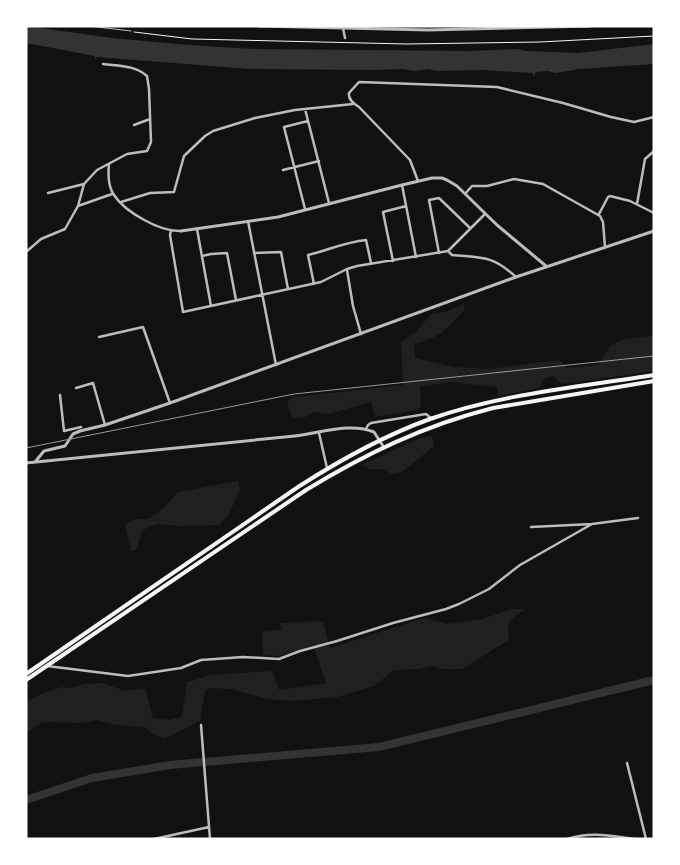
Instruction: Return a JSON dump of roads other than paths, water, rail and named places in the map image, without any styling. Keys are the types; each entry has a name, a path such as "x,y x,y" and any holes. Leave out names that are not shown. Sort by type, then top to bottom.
{"highway":[{"path":"26,674 327,468 380,440 432,418 510,398 654,374"},
{"path":"26,680 306,490 383,446 431,427 493,408 654,381"}],"street":[{"path":"259,26 428,30 590,26"},
{"path":"343,28 345,38"},
{"path":"26,252 41,239 65,229 78,206 84,184 97,170 127,154 147,151 151,142 147,76 131,68 103,64"},
{"path":"353,104 348,95 360,82 497,88 634,122 654,117"},
{"path":"121,202 150,193 174,192 184,156 204,136 212,131 255,118 305,109 353,104 359,107 410,160 418,182"},
{"path":"305,109 329,203"},
{"path":"134,125 150,119"},
{"path":"305,210 284,127 308,121"},
{"path":"636,204 645,159 654,151"},
{"path":"283,170 318,161"},
{"path":"109,164 110,187 113,194 121,202 137,217 171,230 180,231 278,217 402,185 436,178 447,180 546,266"},
{"path":"465,194 472,186 488,186 514,179 550,186 599,214 603,222 605,248"},
{"path":"48,193 84,184"},
{"path":"402,185 416,257"},
{"path":"78,206 113,194"},
{"path":"599,214 610,196 636,204 654,213"},
{"path":"439,253 429,200 439,198 470,228"},
{"path":"393,261 383,212 406,206"},
{"path":"171,230 170,236 183,312 314,284 347,269 448,251 485,214"},
{"path":"248,221 276,365"},
{"path":"197,229 211,306"},
{"path":"35,462 44,451 66,446 71,436 80,431 105,425 170,403 546,266 654,231"},
{"path":"314,284 308,255 348,242 366,240 371,264"},
{"path":"448,251 455,256 488,258 506,267 516,277"},
{"path":"254,253 281,252 288,289"},
{"path":"202,256 227,253 236,300"},
{"path":"347,269 353,306 361,334"},
{"path":"99,337 143,327 170,403"},
{"path":"76,388 93,383 105,425"},
{"path":"60,395 64,431 81,427"},
{"path":"366,429 371,423 426,414 432,418"},
{"path":"26,463 319,433 347,428 366,429 374,432 383,446"},
{"path":"70,430 71,436"},
{"path":"319,433 327,468"},
{"path":"531,527 592,524 638,518"},
{"path":"47,666 128,676 182,668 201,660 243,657 279,658 459,604 489,589 520,565 592,524"},
{"path":"201,725 210,839"},
{"path":"627,763 646,839"},
{"path":"154,839 209,827"},
{"path":"567,839 594,833 636,839"}],"lane":[{"path":"89,26 131,32"}],"waterway":[{"path":"26,800 92,778 170,765 379,747 654,680"}],"railway":[{"path":"26,448 294,394 654,356"}]}
